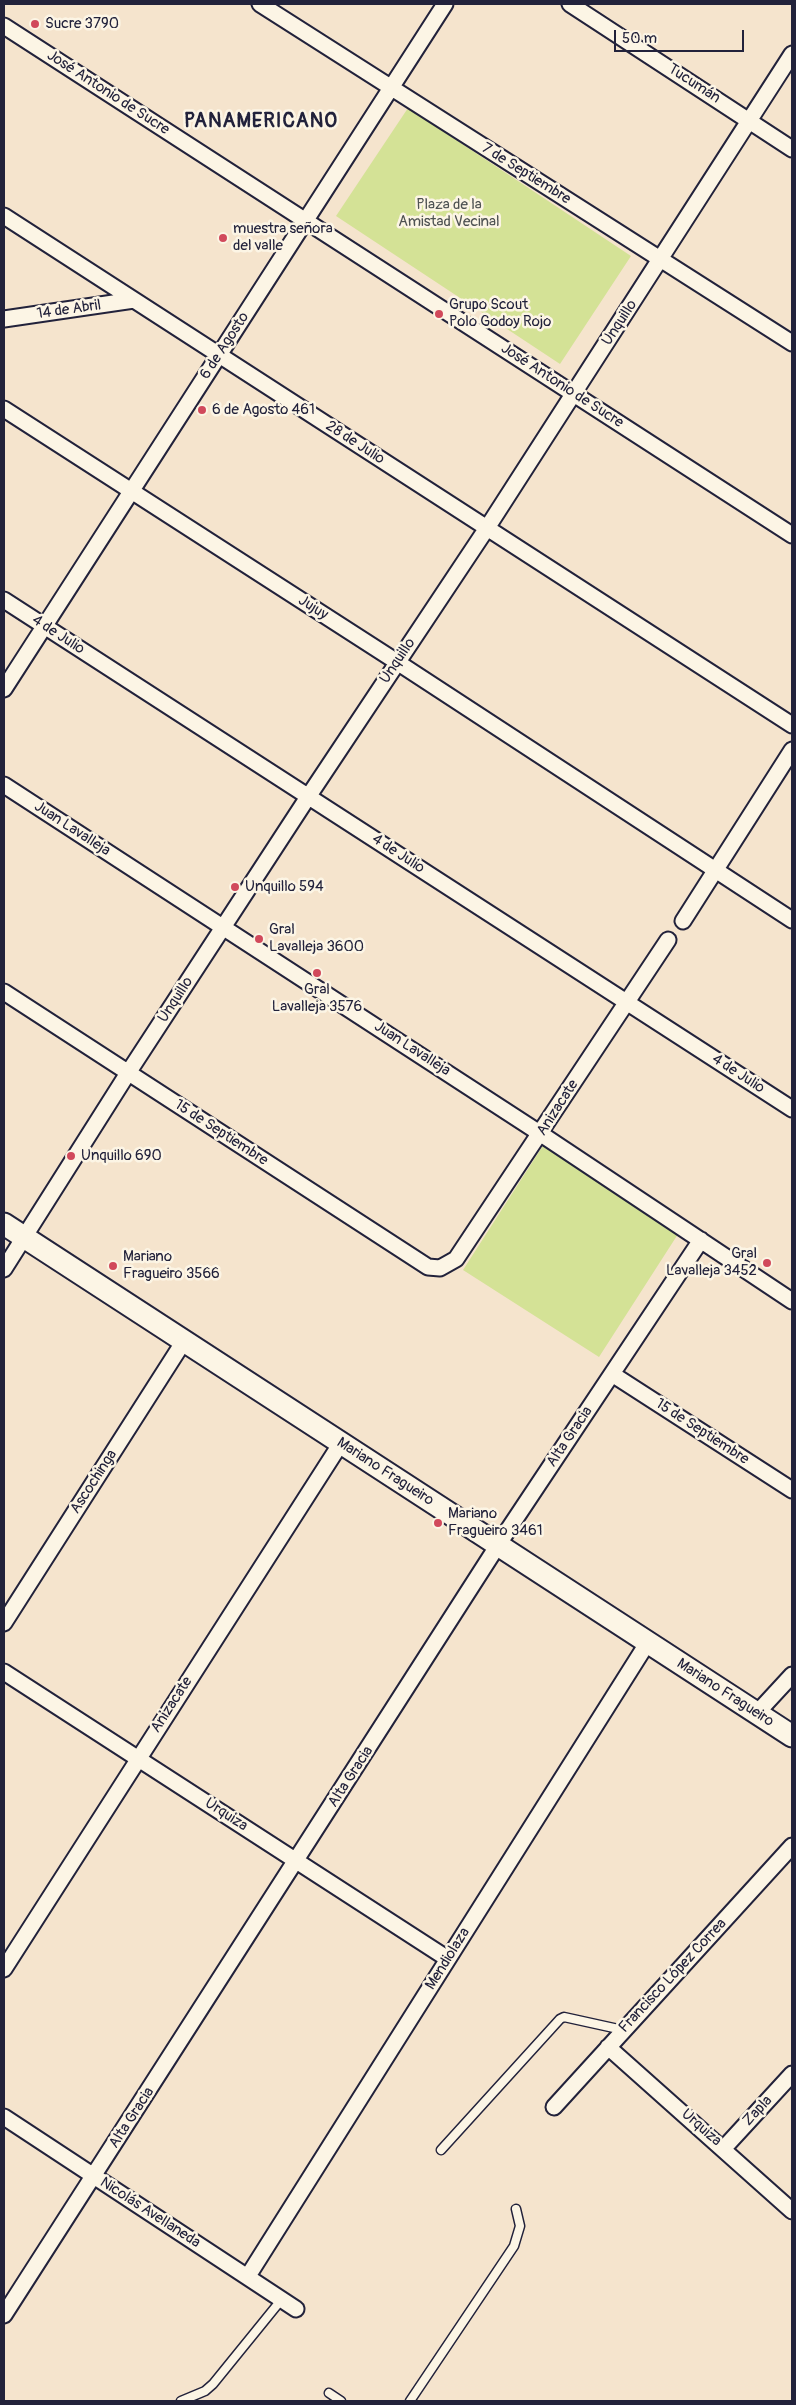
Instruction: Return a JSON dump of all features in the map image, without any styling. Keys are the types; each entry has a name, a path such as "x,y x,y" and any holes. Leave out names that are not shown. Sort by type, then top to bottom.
{"main road":[{"name":"Mariano Fragueiro","path":"4,1224 792,1736"}],"street":[{"name":"7 de Septiembre","path":"260,4 792,343"},
{"name":"6 de Agosto","path":"4,689 445,4"},
{"name":"Tucumán","path":"570,4 792,149"},
{"name":"José Antonio de Sucre","path":"4,26 792,535"},
{"name":"Unquillo","path":"4,1269 128,1073 308,797 487,528 792,54"},
{"name":"28 de Julio","path":"4,216 792,726"},
{"name":"14 de Abril","path":"4,319 134,300"},
{"name":"Jujuy","path":"4,409 397,662 792,920"},
{"name":"4 de Julio","path":"4,600 792,1109"},
{"path":"683,921 792,750"},
{"name":"Juan Lavalleja","path":"4,785 541,1134 792,1301"},
{"name":"Anizacate","path":"440,1268 456,1259 541,1134 668,940"},
{"name":"15 de Septiembre","path":"4,992 428,1267 440,1268"},
{"name":"Alta Gracia","path":"4,2315 498,1545 701,1240"},
{"name":"Ascochinga","path":"4,1624 184,1341"},
{"name":"15 de Septiembre","path":"612,1374 792,1490"},
{"name":"Anizacate","path":"4,1969 341,1443"},
{"name":"Mendiolaza","path":"248,2276 648,1642"},
{"name":"Urquiza","path":"4,1672 448,1959"},
{"path":"756,1714 792,1675"},
{"name":"Francisco López Correa","path":"554,2107 792,1846"},
{"name":"Urquiza","path":"608,2047 724,2148 792,2211"},
{"name":"Zapla","path":"724,2148 792,2074"},
{"name":"Nicolás Avellaneda","path":"4,2117 296,2309"}],"lane":[{"path":"440,2150 560,2019 564,2017 623,2030"},
{"path":"410,2401 514,2246 520,2226 516,2209"},
{"path":"181,2401 205,2391 213,2384 282,2299"},
{"path":"329,2393 341,2401"}],"green space":[{"name":"Plaza de la Amistad Vecinal","path":"408,108 631,256 560,364 336,216"},
{"path":"544,1144 680,1231 599,1357 463,1270"}],"place":[{"name":"Sucre 3790","path":"35,24"},
{"name":"muestra señora del valle","path":"223,238"},
{"name":"Grupo Scout Polo Godoy Rojo","path":"439,314"},
{"name":"6 de Agosto 461","path":"202,410"},
{"name":"Unquillo 594","path":"235,887"},
{"name":"Gral Lavalleja 3600","path":"259,939"},
{"name":"Gral Lavalleja 3576","path":"317,973"},
{"name":"Unquillo 690","path":"71,1156"},
{"name":"Gral Lavalleja 3452","path":"767,1263"},
{"name":"Mariano Fragueiro 3566","path":"113,1266"},
{"name":"Mariano Fragueiro 3461","path":"438,1523"}],"district":[{"name":"PANAMERICANO","path":"261,122"}]}
